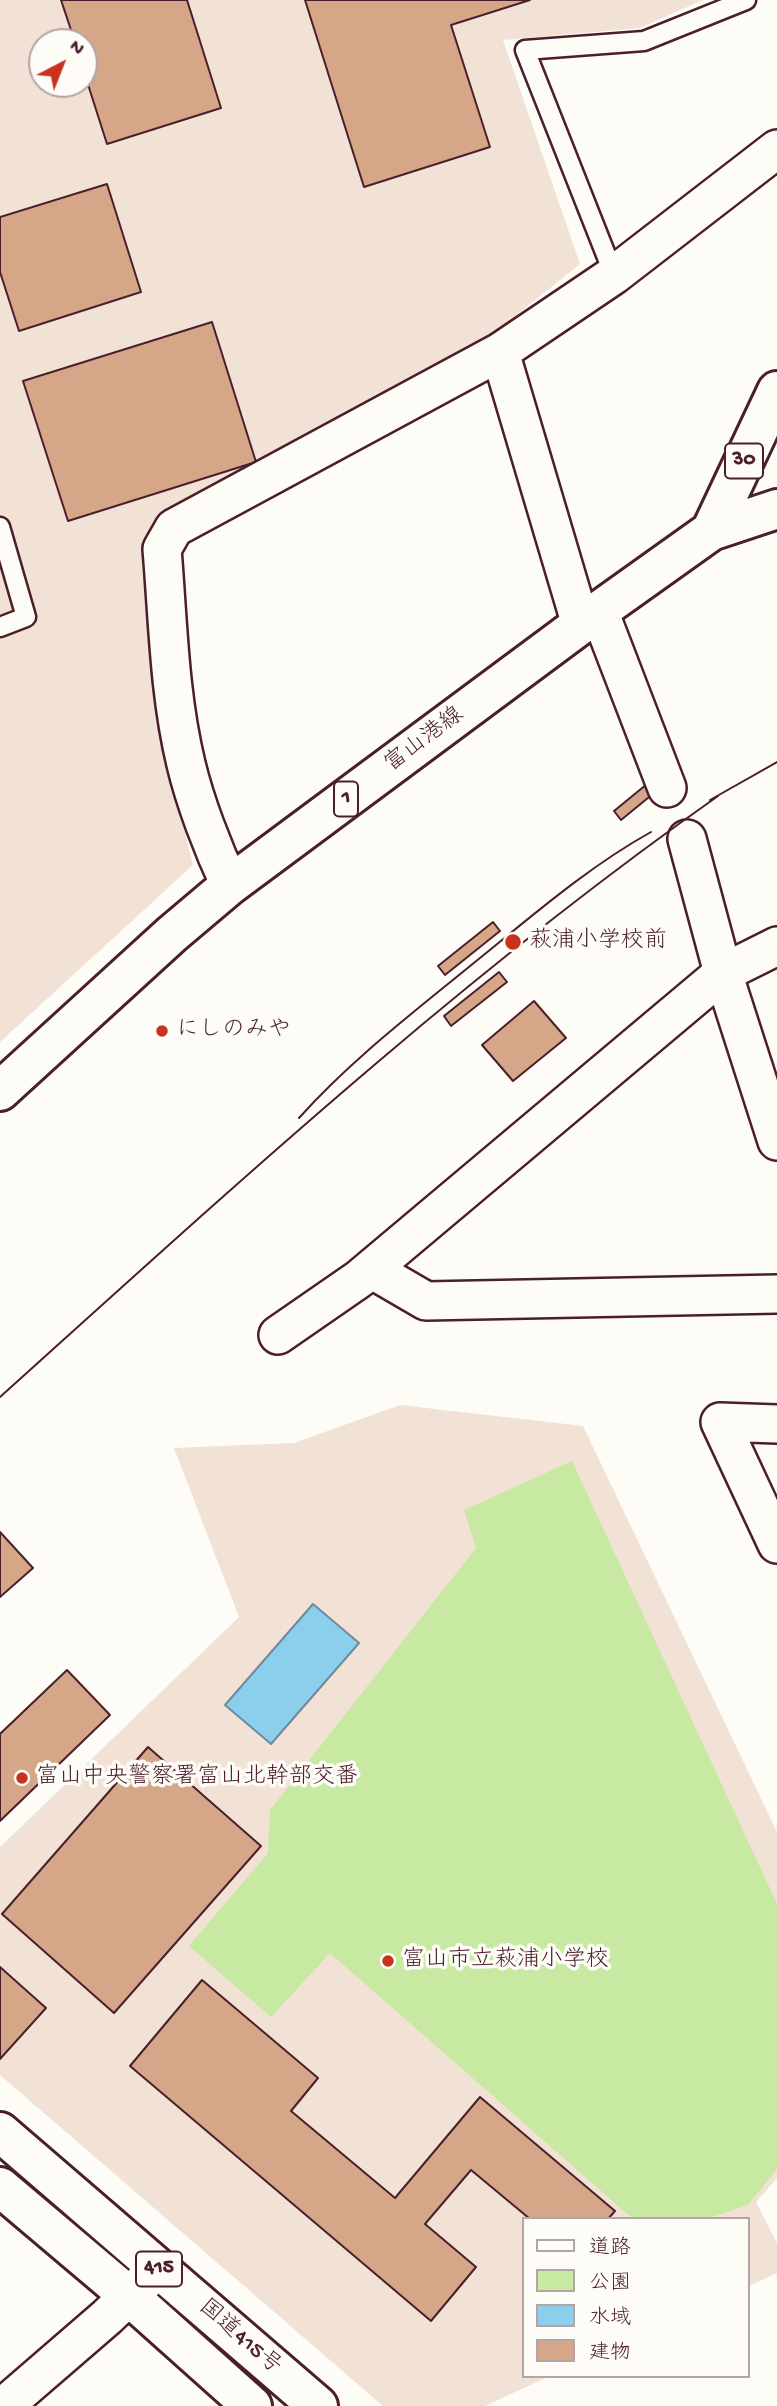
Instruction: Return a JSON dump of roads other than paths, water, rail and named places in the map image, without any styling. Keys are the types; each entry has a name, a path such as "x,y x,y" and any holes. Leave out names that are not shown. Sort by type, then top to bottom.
{"main road":[{"name":"富山港線","path":"0,1091 172,934 230,885 711,531 777,391"},
{"name":"1","path":"711,531 777,509"},
{"name":"国道415号","path":"0,2132 318,2406"},
{"name":"国道415号","path":"0,2187 129,2296 252,2406"}],"street":[{"path":"230,885 219,862 186,765 177,715 162,549 174,528 500,352 614,275 777,149"},
{"path":"500,352 590,618 667,788"},
{"path":"687,839 723,973 777,1141"},
{"path":"278,1335 371,1269 723,973 777,946"},
{"path":"371,1269 426,1301 777,1294"},
{"path":"777,1424 720,1422 777,1544"},
{"path":"4,2406 158,2268"}],"lane":[{"path":"614,275 525,50 644,41 746,0"},
{"path":"0,527 26,617 0,626"}],"water":[{"path":"313,1604 359,1643 271,1744 225,1705"}],"tram line":[{"path":"710,800 777,762"},
{"path":"0,1397 262,1162 439,1010 530,936 718,796"},
{"path":"299,1118 319,1096 406,1018 583,876 651,832"}],"place":[{"name":"萩浦小学校前","path":"513,942"},
{"name":"にしのみや","path":"162,1031"},
{"name":"富山中央警察署富山北幹部交番","path":"22,1778"},
{"name":"富山市立萩浦小学校","path":"388,1961"}]}
